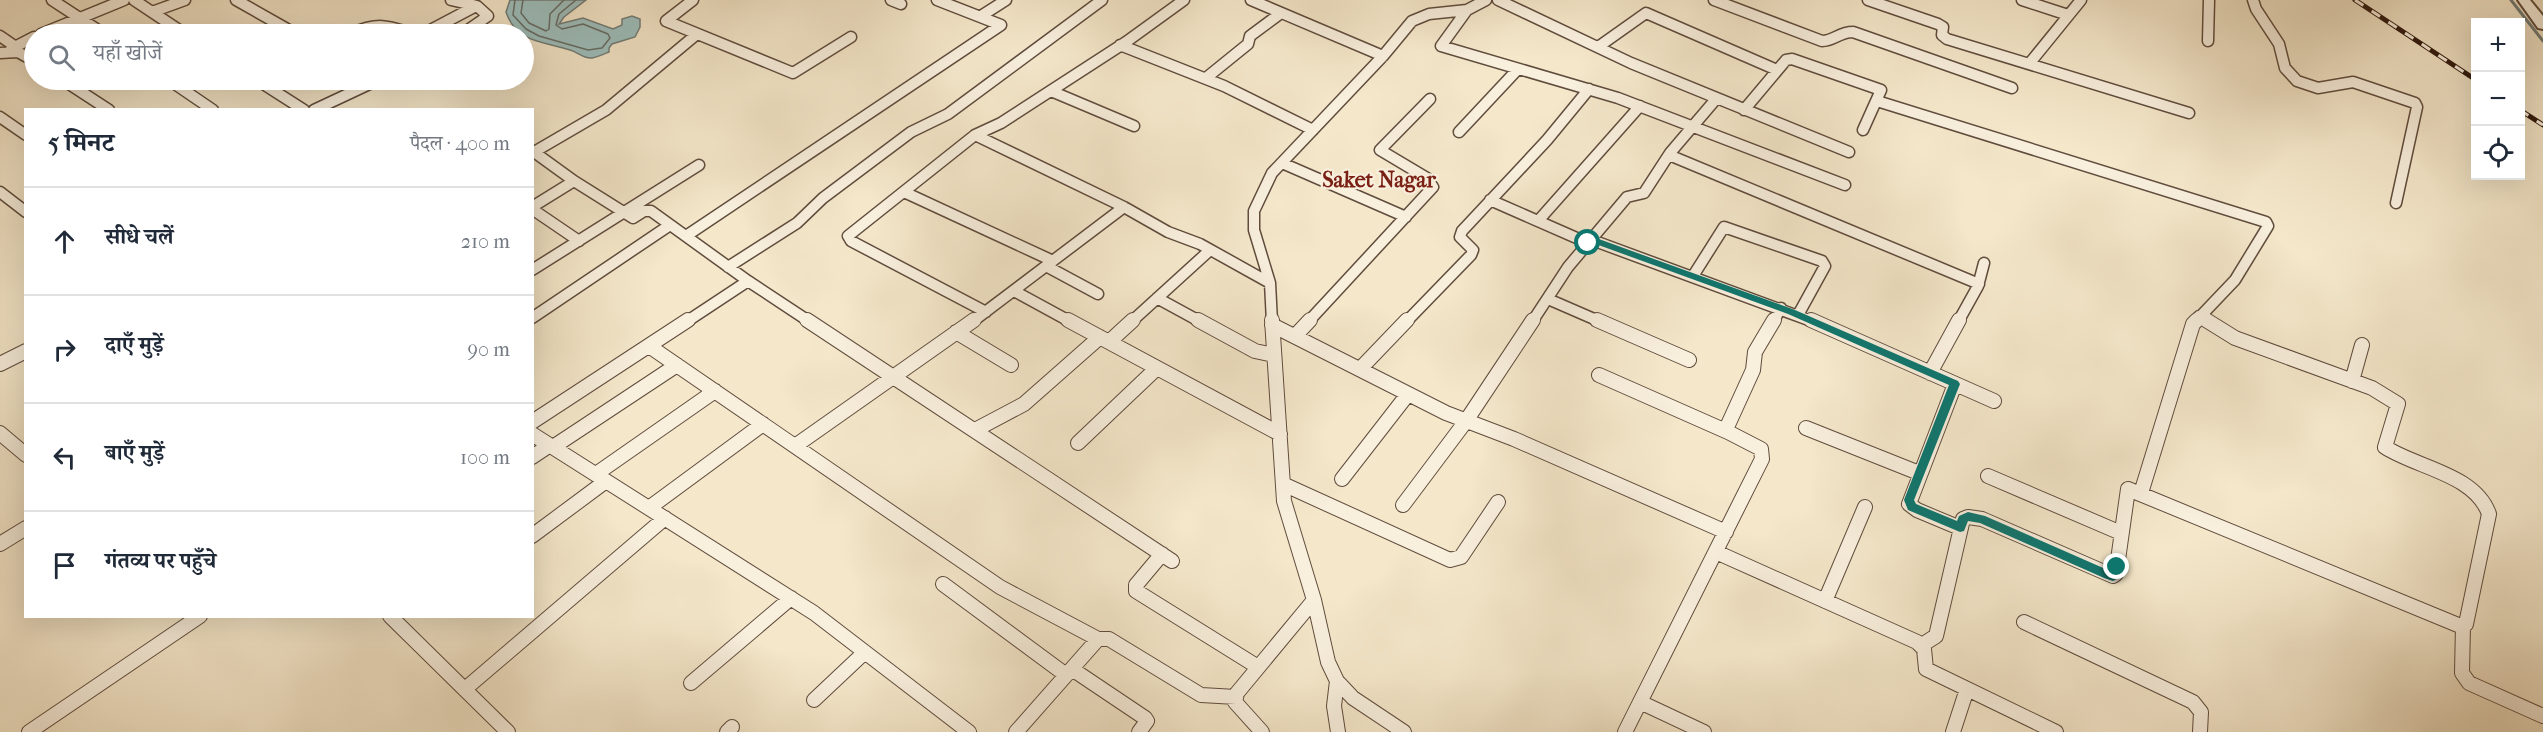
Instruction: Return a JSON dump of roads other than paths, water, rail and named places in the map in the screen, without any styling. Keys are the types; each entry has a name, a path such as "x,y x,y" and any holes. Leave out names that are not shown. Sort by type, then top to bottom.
{"street":[{"path":"52,0 90,24"},
{"path":"66,24 124,0"},
{"path":"134,0 170,24"},
{"path":"152,12 185,0"},
{"path":"236,0 278,24"},
{"path":"451,0 486,11 488,16 478,24"},
{"path":"693,0 666,21 793,73 851,37"},
{"path":"686,236 1001,25 1000,22 937,0"},
{"path":"981,16 1006,0"},
{"path":"728,267 797,223 823,198 911,132 948,114 1102,0"},
{"path":"986,312 850,241 849,236 975,135 1001,123 1051,91 1184,0"},
{"path":"1404,732 1353,698 1337,681 1328,662 1314,600 1284,501 1270,283 1254,230 1254,212 1272,173 1383,56 1412,21 1420,16 1467,10 1486,0"},
{"path":"1498,0 1716,99 1849,152"},
{"path":"1714,0 1822,41 1829,41 1841,32 1852,32 2012,88"},
{"path":"1868,0 1886,3 1938,24 1942,27 1942,35 1947,39 2189,113"},
{"path":"2022,0 2068,15"},
{"path":"2029,64 2081,0"},
{"path":"2208,41 2209,0"},
{"path":"2253,0 2256,9 2279,44 2285,68 2297,81 2318,88 2353,82 2415,103 2417,107 2396,203"},
{"path":"2524,0 2543,25"},
{"path":"1255,1 1383,56"},
{"path":"442,24 476,6"},
{"path":"1467,10 1441,46 1640,106 1845,185"},
{"path":"1206,78 1248,44 1250,36 1281,13"},
{"path":"1598,47 1646,13 1777,70"},
{"path":"534,150 606,110 698,34"},
{"path":"0,36 24,54"},
{"path":"0,53 24,43"},
{"path":"1120,45 1206,78 1313,130"},
{"path":"1744,110 1785,60 1792,59 1879,89 1881,92 1863,130"},
{"path":"1459,132 1518,69"},
{"path":"1360,369 1471,255 1473,249 1460,234 1547,140 1589,89"},
{"path":"78,90 106,108"},
{"path":"184,90 210,108"},
{"path":"276,90 301,108"},
{"path":"318,108 357,90"},
{"path":"1051,91 1134,126"},
{"path":"1295,336 1434,184 1380,150 1431,99"},
{"path":"1403,506 1466,421 1560,278 1626,197 1644,193 1669,155 1716,99"},
{"path":"1876,101 2266,222 2268,226 2239,275 2199,316 2190,335 2141,493"},
{"path":"1538,221 1640,106"},
{"path":"0,117 24,134"},
{"path":"975,135 1124,207 1168,232 1200,244 1270,283"},
{"path":"534,152 574,181 633,218 644,211 651,211 748,281 1167,557 1136,585 1136,591 1258,667"},
{"path":"1669,155 1979,284"},
{"path":"1282,163 1406,217"},
{"path":"534,269 699,165"},
{"path":"534,207 574,181"},
{"path":"0,192 24,210"},
{"path":"904,192 1050,263 1098,294"},
{"path":"1490,200 1590,241 1781,308 1994,401"},
{"path":"795,446 986,312 1124,207"},
{"path":"534,209 579,241"},
{"path":"534,317 670,225"},
{"path":"1693,276 1724,227 1822,261 1825,266 1798,315"},
{"path":"975,430 1024,404 1157,298 1209,251"},
{"path":"1930,373 1979,284 1984,263"},
{"path":"534,421 748,281"},
{"path":"1014,291 1280,434"},
{"path":"1157,298 1255,351 1275,355"},
{"path":"1548,299 1689,360"},
{"path":"1728,432 1728,423 1753,370 1755,352 1781,308"},
{"path":"2199,316 2235,339 2380,392 2398,404 2385,447 2480,495 2489,507 2468,621 2463,625"},
{"path":"1272,325 1466,421 1514,439 1726,532"},
{"path":"957,332 1011,365"},
{"path":"2352,381 2362,345"},
{"path":"649,346 1000,587 1098,639 1109,639 1200,695 1236,697"},
{"path":"0,364 24,352"},
{"path":"534,456 677,365"},
{"path":"1078,443 1157,368"},
{"path":"1599,375 1728,432 1761,449 1764,453 1625,732"},
{"path":"1955,384 1909,504 1917,510 1960,528"},
{"path":"534,534 601,477 715,391"},
{"path":"1342,480 1408,394"},
{"path":"649,508 763,424"},
{"path":"1806,428 1919,473"},
{"path":"0,433 24,453"},
{"path":"534,435 791,598 969,732"},
{"path":"1988,476 2121,533"},
{"path":"1283,484 1450,560 1461,557 1498,502"},
{"path":"1922,645 1936,636 1963,519 1968,517 1982,519 2113,576 2116,574 2126,491 2132,489 2463,625"},
{"path":"1825,601 1865,507"},
{"path":"465,689 665,518"},
{"path":"0,544 24,529"},
{"path":"1716,552 1922,645"},
{"path":"943,584 1069,672 1145,718 1147,721 1139,732"},
{"path":"691,683 791,598"},
{"path":"1262,732 1235,702 1236,697 1314,600"},
{"path":"29,732 197,618"},
{"path":"392,618 508,732"},
{"path":"2024,622 2193,702 2200,708 2202,715 2200,732"},
{"path":"2463,625 2462,673 2464,678 2469,683 2543,716"},
{"path":"1016,732 1098,639"},
{"path":"1922,645 1926,669 2056,732"},
{"path":"814,700 865,652"},
{"path":"1337,681 1334,706 1338,732"},
{"path":"1953,732 1967,689"},
{"path":"1640,702 1704,732"}],"water":[{"path":"510,0 586,0 564,17 559,24 583,18 613,29 622,25 622,19 632,16 640,19 640,27 635,37 612,44 609,52 592,58 534,40 534,24 512,24 506,12"}],"waterway":[{"path":"2511,0 2543,41"}],"railway":[{"path":"2355,0 2471,77"},
{"path":"2525,113 2543,125"}],"district":[{"name":"Saket Nagar","path":"1379,179"}]}
